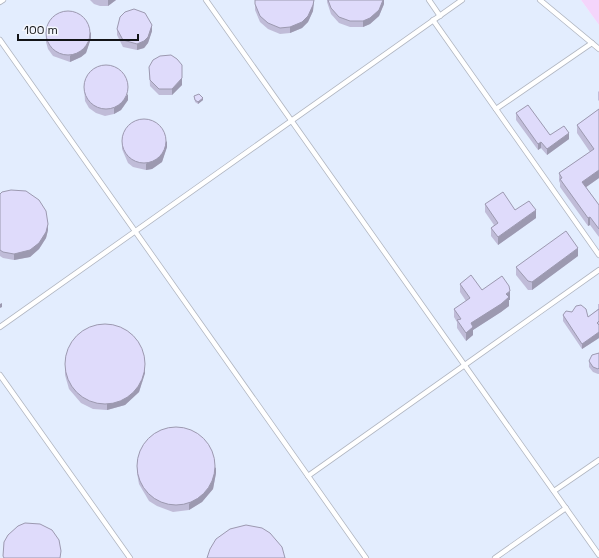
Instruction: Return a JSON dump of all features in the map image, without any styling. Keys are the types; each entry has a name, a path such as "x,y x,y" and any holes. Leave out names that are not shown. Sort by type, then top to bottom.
{"lane":[{"path":"206,0 599,555"},
{"path":"429,0 440,16"},
{"path":"0,327 462,0"},
{"path":"540,0 599,49"},
{"path":"433,20 599,255"},
{"path":"0,40 366,558"},
{"path":"496,109 592,43"},
{"path":"308,476 599,270"},
{"path":"0,375 130,558"},
{"path":"554,491 599,460"},
{"path":"495,558 566,508"}],"shaded area":[{"path":"0,0 581,0 599,25 599,558 0,558"},
{"path":"581,0 599,0 599,25"}],"building":[{"path":"255,0 314,0 308,16 302,22 290,27 280,28 268,23 260,16"},
{"path":"328,0 383,0 379,10 370,18 363,21 350,21 339,17 331,8"},
{"path":"134,9 145,13 152,25 148,37 144,41 137,44 123,40 117,29 120,17 125,12"},
{"path":"64,11 72,11 84,17 90,29 90,37 84,49 72,55 64,55 52,49 46,37 46,29 52,17"},
{"path":"171,55 182,65 182,78 172,89 159,89 150,80 149,67 153,60 160,56"},
{"path":"102,65 110,65 115,66 122,71 127,78 127,96 122,103 115,108 102,109 94,106 87,99 84,91 84,83 87,75 94,68"},
{"path":"199,94 203,98 198,102 195,100 194,96"},
{"path":"528,105 550,135 564,126 569,133 547,149 541,142 538,144 516,113"},
{"path":"599,109 599,170 582,182 599,205 599,229 590,217 588,218 560,179 562,178 559,173 594,149 577,125"},
{"path":"140,119 148,119 160,125 166,137 166,145 160,157 148,163 140,163 128,157 122,145 122,137 128,125"},
{"path":"11,190 26,191 39,200 46,211 48,224 46,232 39,243 30,250 14,254 0,250 0,194"},
{"path":"503,192 515,210 529,201 536,210 498,237 491,228 498,223 485,204"},
{"path":"566,231 578,248 532,282 528,281 516,267"},
{"path":"471,275 482,290 502,276 509,286 510,291 506,294 509,297 501,304 471,323 473,327 466,333 457,320 461,319 454,309 470,298 460,284"},
{"path":"581,305 586,309 588,317 599,309 599,321 597,323 599,325 599,332 582,344 563,315 566,311 572,312 576,306"},
{"path":"105,324 120,327 133,336 142,349 145,364 142,379 133,392 120,401 105,404 90,401 77,392 68,379 65,364 68,349 77,336 90,327"},
{"path":"599,353 598,369 593,367 589,361 592,355"},
{"path":"168,427 184,427 198,433 209,444 215,458 215,474 209,488 198,499 184,505 168,505 154,499 143,488 137,474 137,458 143,444 154,433"},
{"path":"25,523 40,524 52,530 59,540 61,551 60,558 4,558 4,542 8,535 18,526"},
{"path":"246,525 262,528 270,533 282,547 285,558 207,558 216,539 230,529"}]}
